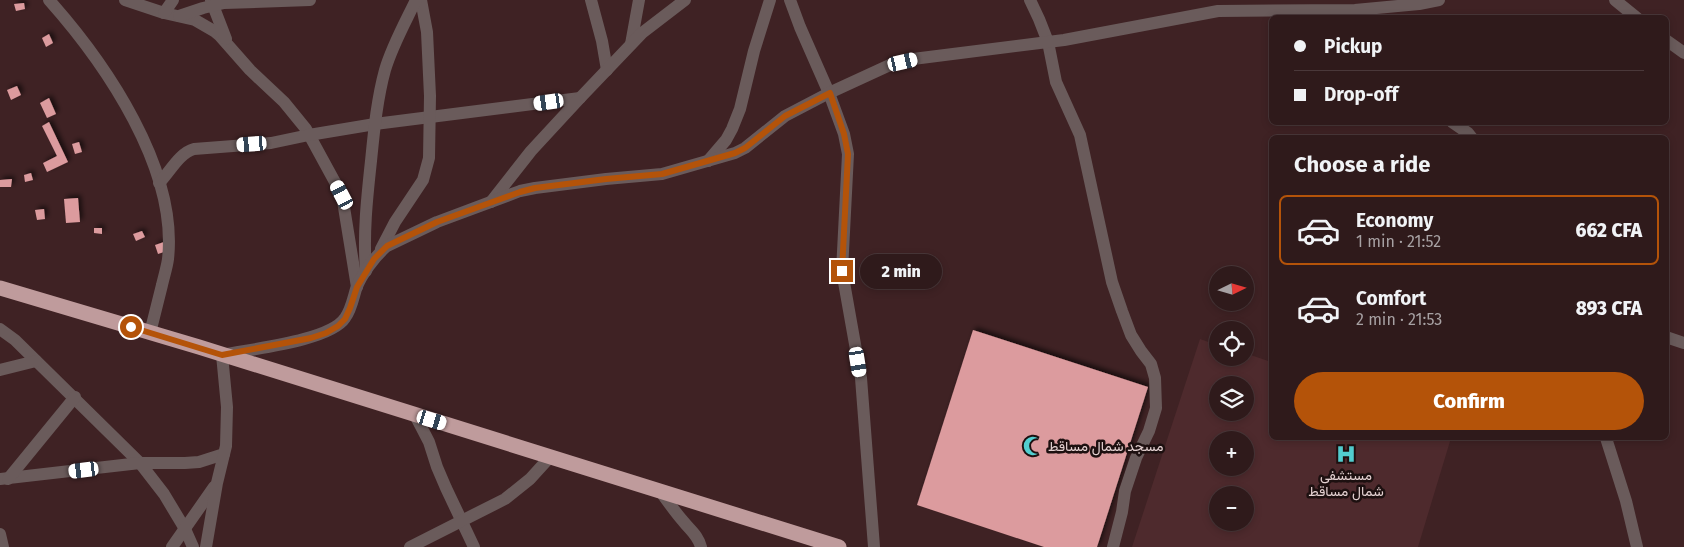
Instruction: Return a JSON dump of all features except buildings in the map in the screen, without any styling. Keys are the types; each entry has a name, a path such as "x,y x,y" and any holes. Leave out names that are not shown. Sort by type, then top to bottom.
{"highway":[{"path":"0,288 150,332 839,547"}],"street":[{"path":"49,0 100,63 130,114 147,148 159,183 169,232 168,260 150,332"},
{"path":"125,0 164,13 195,20 204,25 220,36 250,70 284,102 309,135 342,195 357,287"},
{"path":"164,13 173,0"},
{"path":"179,16 212,3 310,0"},
{"path":"366,271 364,245 368,193 385,69 416,0"},
{"path":"206,547 224,454 226,434 227,407 222,355 311,338 326,333 338,326 345,319 357,287 366,271 380,252 395,222 423,180 427,170 429,158 430,96 427,32 421,0"},
{"path":"591,0 602,41 606,70"},
{"path":"631,44 639,0"},
{"path":"492,202 530,150 606,70 642,33 668,11 685,0"},
{"path":"708,161 726,140 740,109 754,50 770,0"},
{"path":"790,0 830,93 844,134 848,154 842,271 861,378 874,547"},
{"path":"1030,0 1040,19 1048,42 1056,82 1080,135 1112,282 1131,335 1151,364 1155,378 1156,408 1125,491 1113,547"},
{"path":"380,252 387,246 437,222 520,192 535,188 662,174 735,153 745,148 785,116 830,93 899,62 1048,42 1218,11 1357,14 1439,0"},
{"path":"1615,0 1633,15"},
{"path":"212,3 228,44"},
{"path":"1669,42 1684,53"},
{"path":"159,183 187,151 194,149 271,143 376,124 580,98"},
{"path":"1456,125 1470,135"},
{"path":"0,329 15,340 75,397 140,463 164,494 193,547"},
{"path":"1669,339 1684,343"},
{"path":"0,370 36,361"},
{"path":"4,479 75,397"},
{"path":"415,415 429,442 437,467 474,547"},
{"path":"1607,440 1626,501 1637,547"},
{"path":"4,479 140,463 199,462 224,454"},
{"path":"410,547 513,495 530,480 550,457"},
{"path":"172,547 217,483"},
{"path":"660,492 684,524 694,532 701,547"},
{"path":"0,534 3,547"}],"shaded area":[{"name":"مستشفى شمال مساقط","path":"1200,339 1209,342 1209,366 1254,366 1254,356 1269,361 1269,440 1450,440 1418,547 1132,547"}],"place":[{"name":"مسجد شمال مساقط","path":"1033,446"},
{"name":"مستشفى شمال مساقط","path":"1346,454"}],"route":[{"path":"131,327 222,355 311,338 326,333 345,319 357,287 380,252 387,246 437,222 535,188 662,174 735,153 745,148 785,116 830,93 844,134 848,154 842,271"}]}
